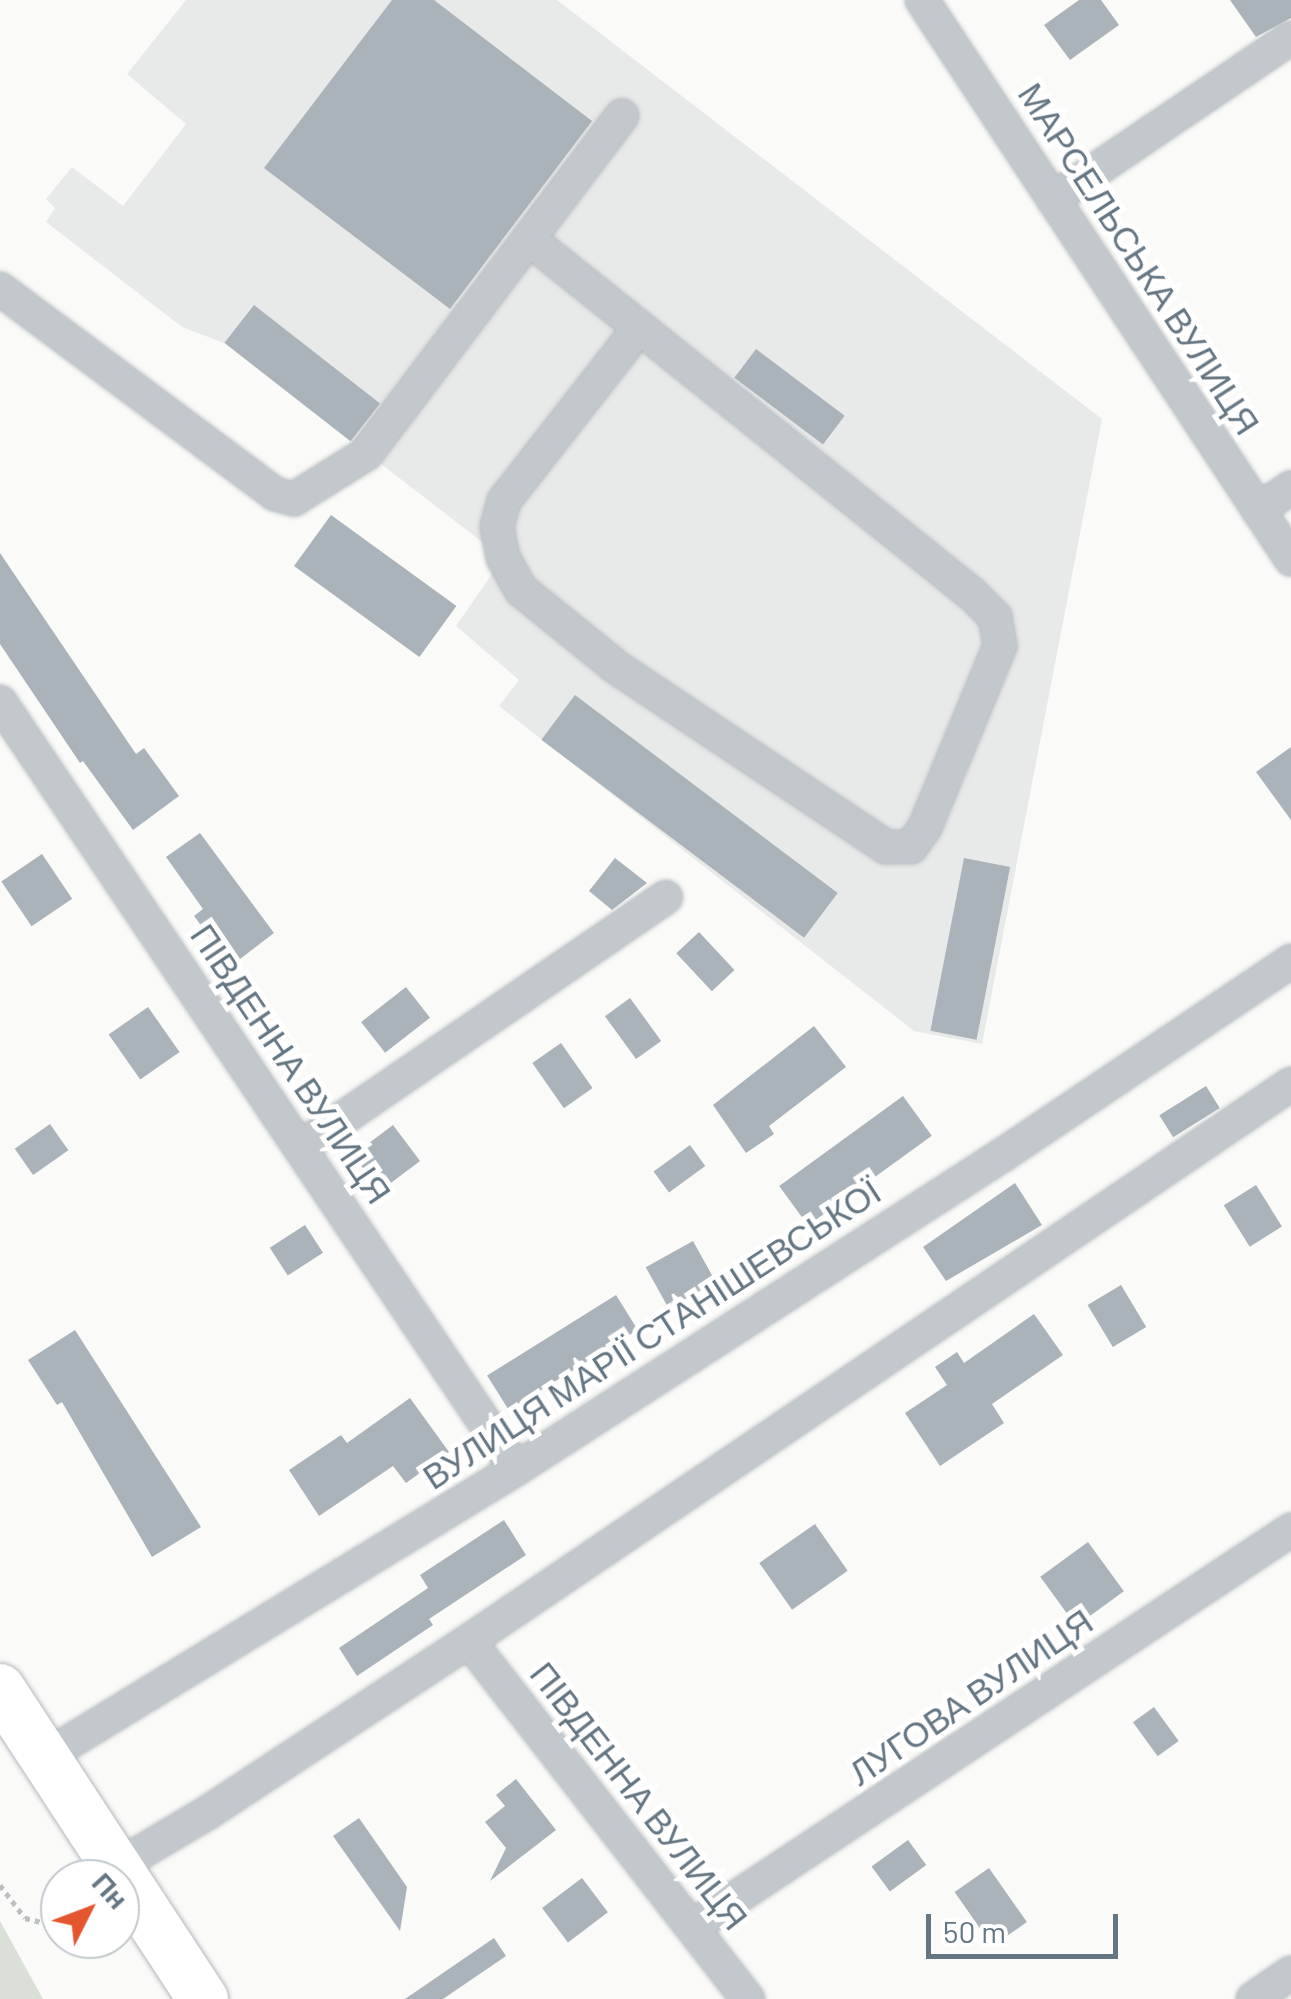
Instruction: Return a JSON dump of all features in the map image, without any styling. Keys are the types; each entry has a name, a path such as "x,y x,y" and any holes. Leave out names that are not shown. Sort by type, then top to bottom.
{"highway":[{"path":"0,1689 111,1859"},
{"path":"140,1903 203,1999"}],"street":[{"name":"МАРСЕЛЬСЬКА ВУЛИЦЯ","path":"922,0 1291,559"},
{"path":"1053,200 1291,38"},
{"path":"0,290 275,494 294,500 366,454 622,116"},
{"path":"529,239 639,328 995,617 1000,646 925,827 911,847 886,847 614,666 520,590 503,558 498,527 504,501 639,328"},
{"path":"1258,510 1291,488"},
{"name":"ПІВДЕННА ВУЛИЦЯ","path":"0,702 516,1469"},
{"path":"300,1147 666,897"},
{"name":"ВУЛИЦЯ МАРІЇ СТАНІШЕВСЬКОЇ","path":"45,1758 516,1469 1004,1154 1291,961"},
{"path":"129,1859 468,1641 1291,1084"},
{"name":"ЛУГОВА ВУЛИЦЯ","path":"692,1927 1291,1530"},
{"name":"ПІВДЕННА ВУЛИЦЯ","path":"468,1641 748,1999"},
{"path":"1252,1999 1291,1973"}],"path":[{"path":"0,1886 24,1918 40,1922"}],"shaded area":[{"path":"186,0 557,0 1102,419 982,1044 914,1031 499,706 519,680 456,626 503,558 224,343 182,327 46,222 55,208 46,199 72,167 123,206 186,124 127,74"},
{"path":"0,1921 43,1999 0,1999"}],"building":[{"path":"392,0 434,0 592,121 450,309 264,168"},
{"path":"1079,0 1101,0 1119,25 1070,60 1044,25"},
{"path":"1230,0 1291,0 1291,18 1256,37"},
{"path":"254,305 380,404 351,441 224,343"},
{"path":"756,349 845,416 823,445 734,378"},
{"path":"331,515 456,606 419,657 294,566"},
{"path":"0,553 136,754 144,748 179,796 133,830 83,761 80,763 0,644"},
{"path":"575,695 838,893 804,938 541,740"},
{"path":"1291,747 1291,820 1256,772"},
{"path":"200,833 274,933 231,966 194,916 203,909 166,857"},
{"path":"42,854 72,899 32,926 1,881"},
{"path":"615,858 647,883 612,910 589,891"},
{"path":"964,858 1010,867 977,1040 930,1031"},
{"path":"699,932 734,970 712,991 676,953"},
{"path":"406,987 430,1018 385,1053 361,1022"},
{"path":"630,998 661,1041 636,1059 605,1016"},
{"path":"148,1007 180,1052 140,1080 109,1035"},
{"path":"814,1026 846,1067 769,1126 774,1134 746,1153 713,1105"},
{"path":"561,1043 593,1088 564,1108 532,1063"},
{"path":"1206,1086 1220,1108 1173,1137 1159,1115"},
{"path":"903,1096 932,1136 808,1226 779,1186"},
{"path":"50,1124 68,1150 33,1175 15,1149"},
{"path":"393,1125 420,1161 380,1191 353,1155"},
{"path":"690,1145 705,1166 669,1192 654,1171"},
{"path":"1015,1183 1042,1225 946,1281 923,1247"},
{"path":"1256,1185 1282,1227 1250,1247 1224,1205"},
{"path":"305,1225 323,1253 288,1276 270,1248"},
{"path":"693,1241 716,1282 669,1308 646,1267"},
{"path":"1121,1285 1146,1327 1113,1347 1088,1305"},
{"path":"616,1295 638,1330 509,1410 487,1376"},
{"path":"1034,1314 1063,1355 992,1404 1004,1423 940,1466 905,1413 947,1385 935,1367 957,1352 964,1363"},
{"path":"75,1330 201,1527 152,1557 62,1402 57,1405 28,1360"},
{"path":"410,1398 449,1452 406,1483 393,1466 319,1516 289,1470 341,1435 347,1443"},
{"path":"504,1520 526,1555 429,1619 433,1625 357,1676 339,1648 428,1588 420,1575"},
{"path":"815,1524 848,1571 792,1610 759,1563"},
{"path":"1088,1542 1124,1591 1076,1626 1040,1577"},
{"path":"1154,1707 1179,1741 1158,1756 1133,1722"},
{"path":"516,1779 556,1830 490,1881 506,1848 485,1822 505,1806 496,1795"},
{"path":"359,1818 407,1887 400,1931 333,1836"},
{"path":"908,1840 926,1865 890,1892 872,1866"},
{"path":"989,1868 1027,1922 992,1946 955,1892"},
{"path":"582,1878 608,1912 568,1942 542,1908"},
{"path":"494,1938 506,1956 443,1999 405,1999"}]}
